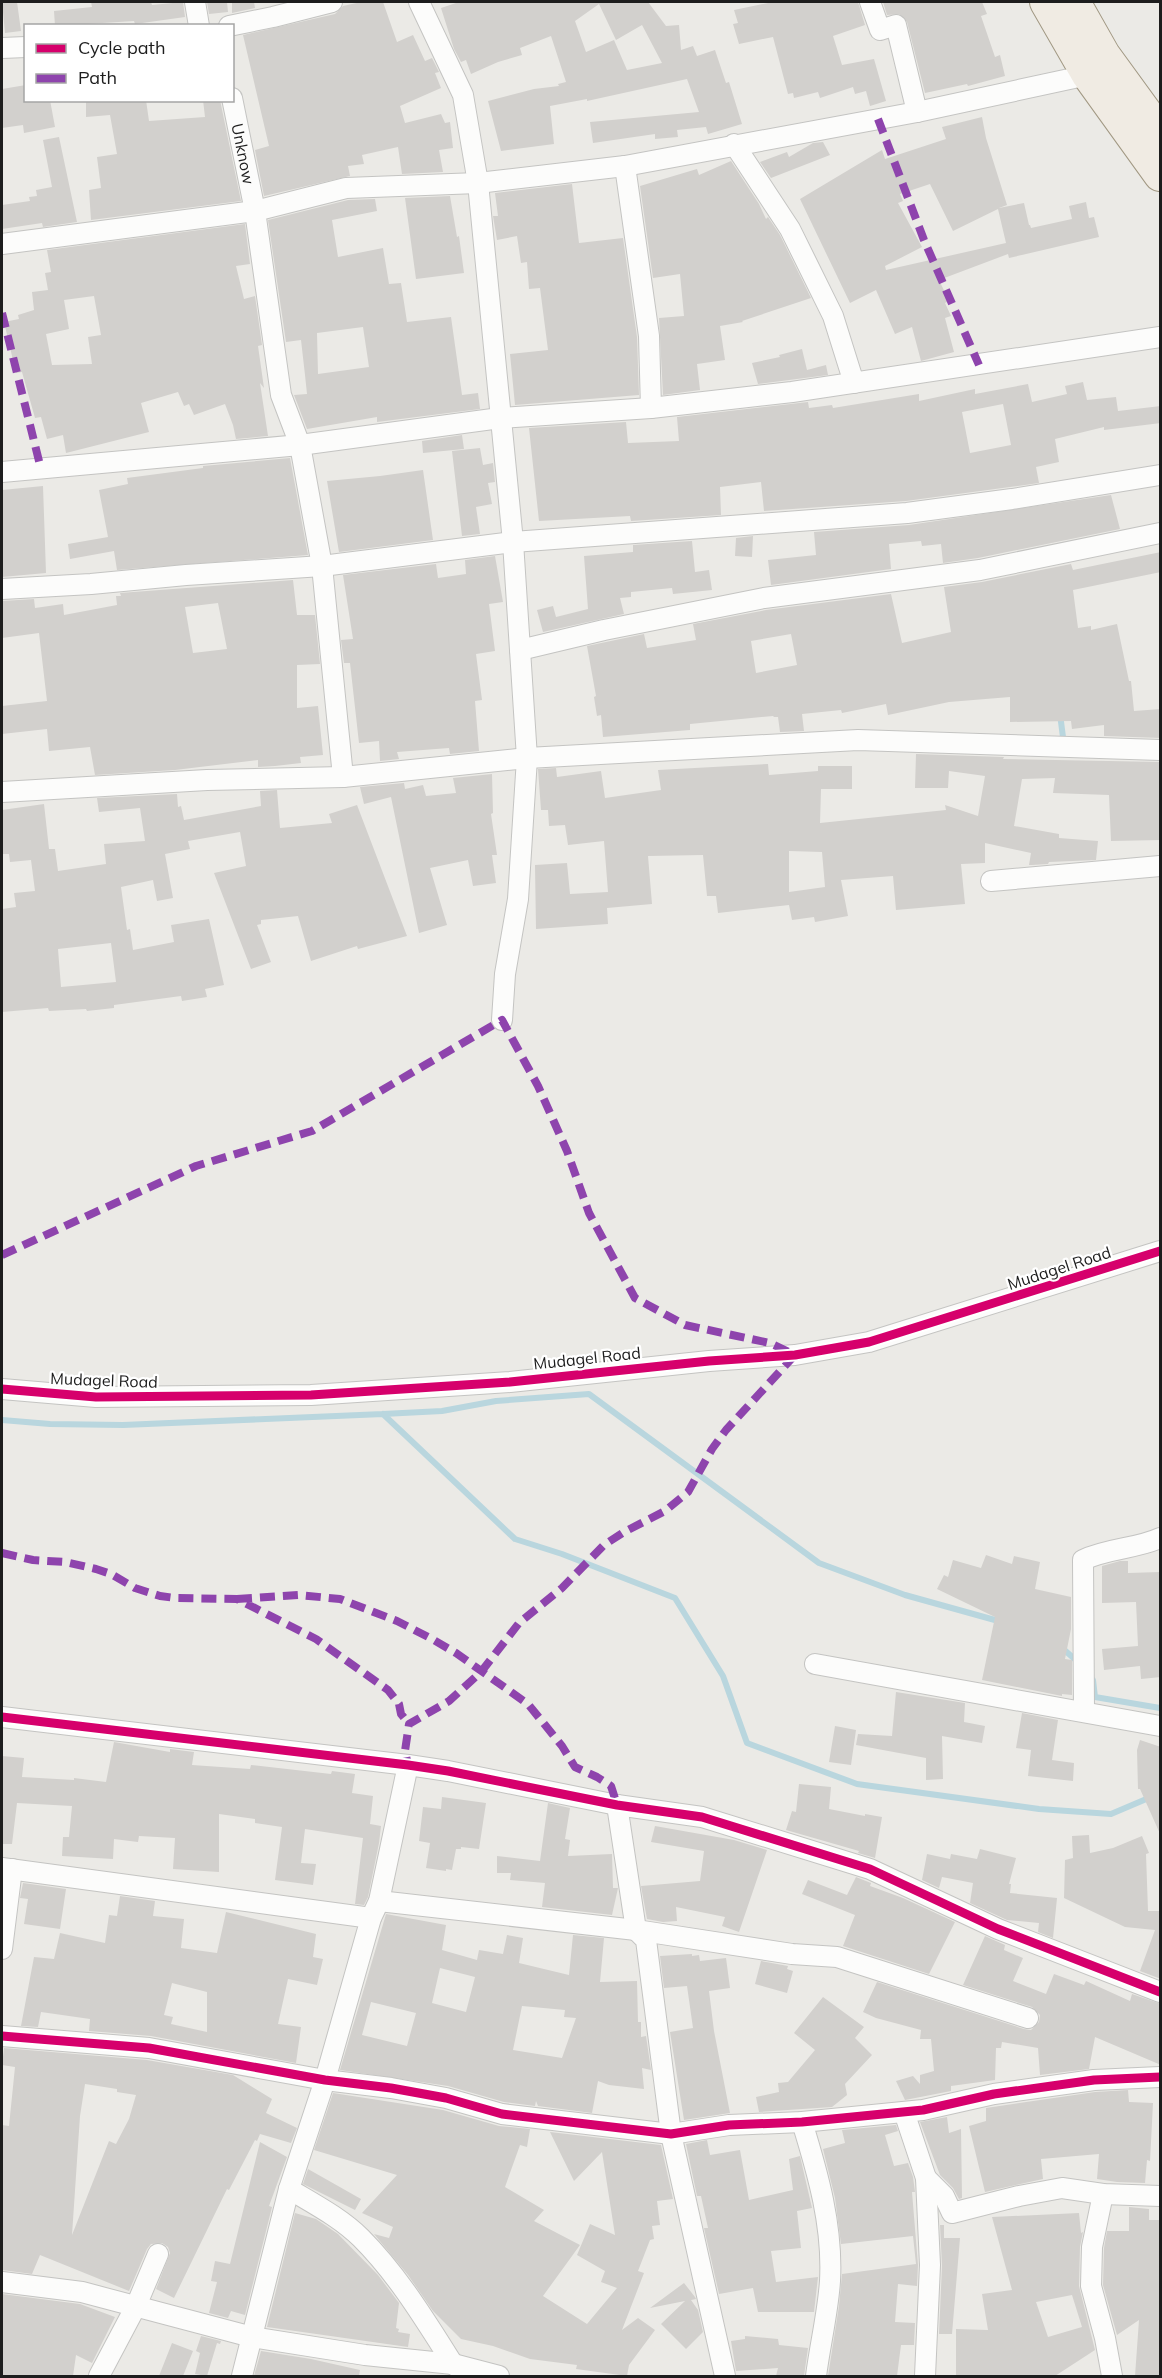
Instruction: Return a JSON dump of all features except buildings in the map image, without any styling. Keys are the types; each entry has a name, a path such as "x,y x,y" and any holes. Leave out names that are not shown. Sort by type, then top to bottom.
{"main road":[{"path":"1046,2 1088,75 1161,175"},
{"path":"1074,2 1104,55 1161,132"}],"street":[{"path":"195,2 199,24"},
{"path":"234,25 332,2"},
{"path":"870,2 880,30 896,25 917,112"},
{"path":"422,3 462,95 478,183 513,542 527,758 518,899 505,974 502,1020"},
{"path":"2,48 24,47"},
{"path":"2,244 255,211 346,188 478,183 625,166 734,144 917,112 1088,75"},
{"name":"Unknow","path":"233,102 255,211 281,395 300,445 322,566 343,777"},
{"path":"734,144 790,229 833,316 855,382"},
{"path":"625,166 649,336 651,408"},
{"path":"2,472 300,445 500,418 651,408 855,382 1161,337"},
{"path":"2,589 322,566 513,542 907,513 1161,475"},
{"path":"520,650 604,630 764,598 980,570 1161,533"},
{"path":"2,792 207,780 343,777 527,758 858,740 1161,750"},
{"path":"991,881 1161,866"},
{"name":"Mudagel Road","path":"2,1389 96,1397 311,1395 510,1382 709,1361 795,1355 869,1342 1161,1251"},
{"path":"1084,1711 1083,1560 1096,1554 1144,1545 1161,1538"},
{"path":"815,1664 1161,1726"},
{"path":"2,1717 408,1765 617,1805 702,1817 870,1869 998,1929 1161,1992"},
{"path":"242,2376 289,2189 325,2079 375,1910 408,1765"},
{"path":"617,1805 636,1930 646,1940 670,2134 725,2376"},
{"path":"2,1949 7,1869 375,1910 636,1930 792,1954 837,1957 1028,2018"},
{"path":"2,2036 149,2048 446,2098 502,2114 670,2134 729,2126 802,2122 904,2112 994,2094 1094,2080 1161,2077"},
{"path":"904,2112 926,2178 930,2265 926,2376"},
{"path":"802,2122 822,2188 828,2239 830,2281 816,2376"},
{"path":"926,2178 944,2196 952,2213 1062,2188 1161,2196"},
{"path":"289,2189 330,2214 360,2237 406,2290 453,2364 469,2376"},
{"path":"1103,2193 1092,2247 1091,2286 1105,2338 1112,2376"},
{"path":"99,2376 136,2306 158,2254"},
{"path":"2,2282 82,2292 252,2337 365,2355 453,2364 500,2376"}],"waterway":[{"path":"1060,714 1064,745"},
{"path":"2,1420 50,1424 123,1425 383,1414 442,1411 496,1401 589,1394 819,1563 905,1595 1002,1622"},
{"path":"383,1414 515,1539 562,1554 675,1598 723,1676 747,1743 857,1784 1039,1809 1111,1814 1151,1797"},
{"path":"1061,1647 1078,1662"},
{"path":"1093,1680 1095,1697 1160,1708"}],"marked path":[{"path":"878,119 924,240 979,365"},
{"path":"2,313 41,469"},
{"path":"2,1255 196,1166 312,1131 502,1020 538,1086 567,1151 589,1213 635,1298 685,1325 770,1343 795,1355 726,1430 712,1449 688,1492 665,1511 604,1545 562,1588 519,1623 481,1672 449,1701 409,1724 405,1751 408,1765"},
{"path":"2,1553 96,1569 111,1574 135,1588 160,1596 237,1599 316,1639 388,1690 399,1704 401,1714 409,1724"},
{"path":"237,1599 299,1595 340,1599 397,1621 432,1639 456,1653 528,1704 562,1746 575,1767 611,1786 617,1805"}],"cycle path":[{"path":"2,1389 96,1397 311,1395 510,1382 709,1361 795,1355 869,1342 1160,1251"},
{"path":"2,1717 408,1765 617,1805 702,1817 870,1869 998,1929 1160,1992"},
{"path":"2,2036 149,2048 325,2080 446,2098 502,2114 671,2134 729,2125 802,2122 923,2110 994,2094 1094,2080 1160,2077"}]}
